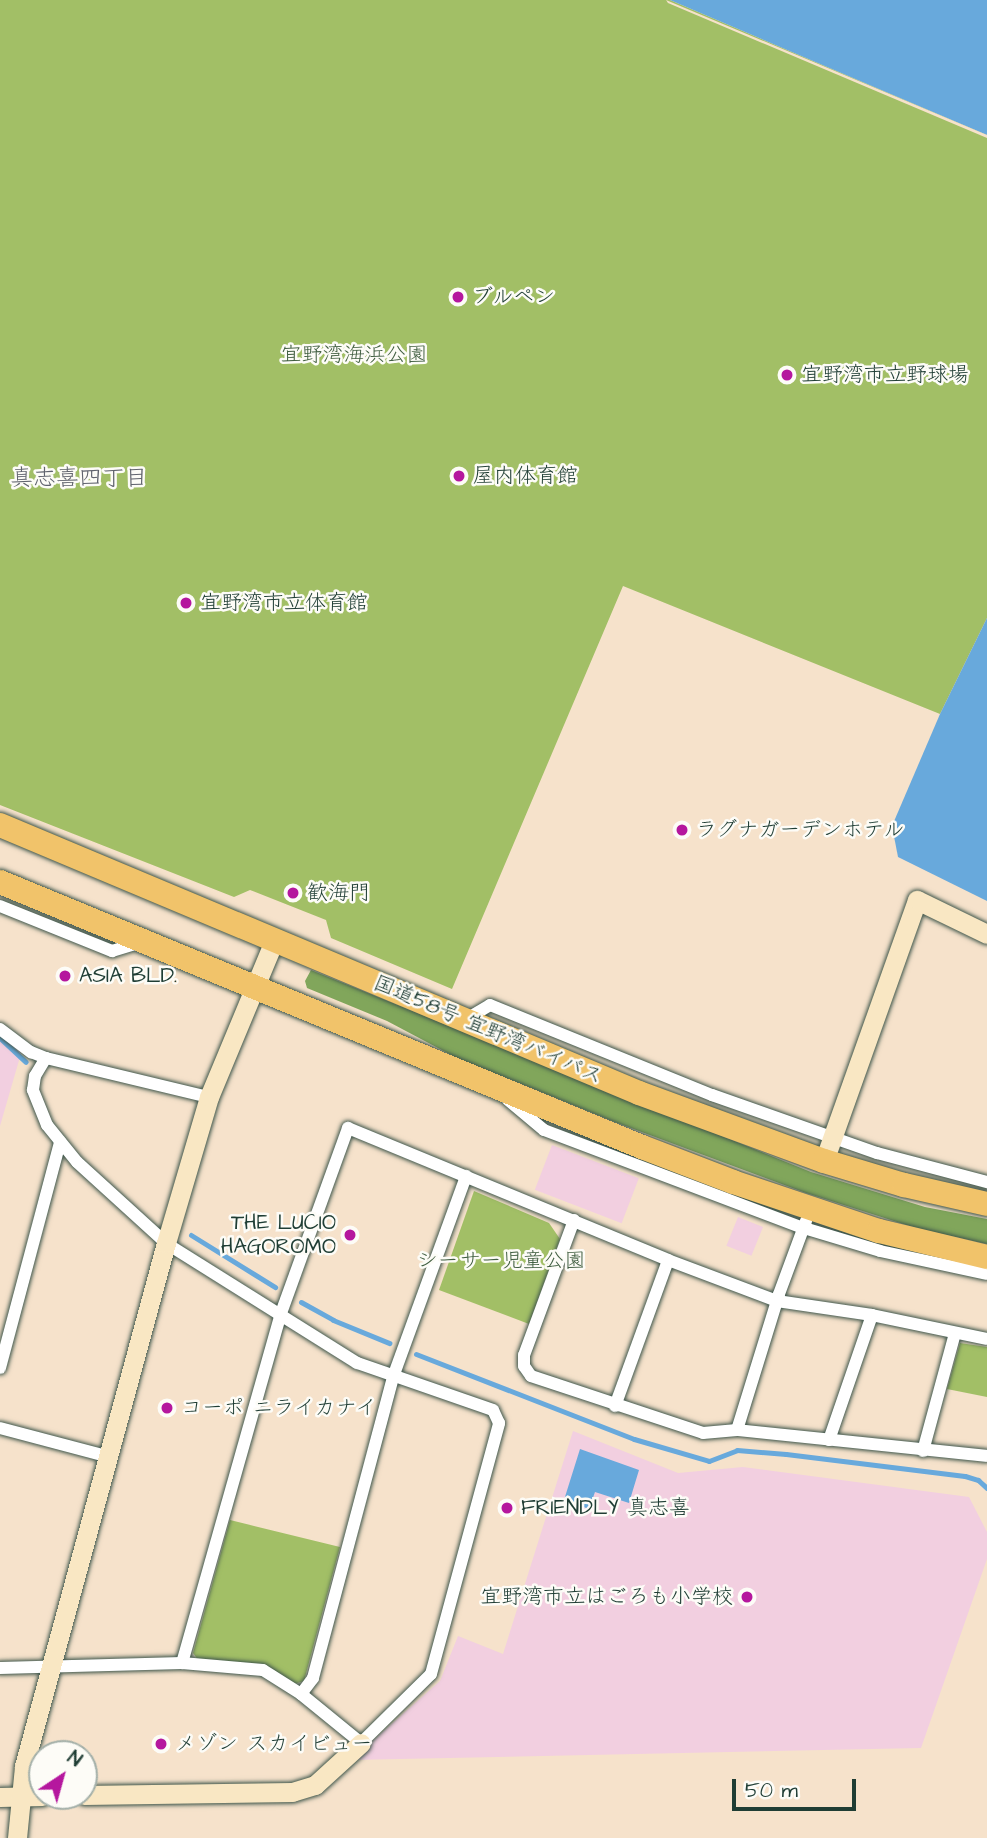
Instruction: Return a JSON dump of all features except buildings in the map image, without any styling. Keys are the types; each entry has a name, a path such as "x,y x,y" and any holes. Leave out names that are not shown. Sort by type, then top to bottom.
{"highway":[{"name":"国道58号 宜野湾バイパス","path":"0,825 639,1093 824,1161 904,1185 987,1204"},
{"path":"0,882 145,940 807,1218 880,1231 987,1257"}],"street":[{"path":"824,1161 917,900 987,934"},
{"path":"0,906 112,951 145,940"},
{"path":"17,1838 9,1797 50,1666 166,1243 209,1097 274,941"},
{"path":"465,1020 490,1005 712,1094 832,1137 877,1153 987,1182"},
{"path":"0,1029 31,1052 46,1058 209,1097"},
{"path":"46,1058 35,1076 33,1090 47,1125 77,1162 166,1243 357,1363 493,1410 499,1423 430,1674 362,1743 314,1785 292,1792 98,1795"},
{"path":"182,1663 280,1316 348,1128 668,1260 777,1301 872,1315 987,1339"},
{"path":"0,1368 60,1142"},
{"path":"301,1694 313,1678 393,1377 467,1176"},
{"path":"737,1430 777,1301 807,1218 880,1251 987,1274"},
{"path":"574,1220 524,1355 524,1366 531,1376 703,1433 737,1430 987,1456"},
{"path":"615,1406 668,1260"},
{"path":"829,1440 872,1315"},
{"path":"923,1451 955,1333"},
{"path":"0,1428 106,1455"},
{"path":"0,1668 182,1663 263,1670 301,1694 362,1743"},
{"path":"9,1797 28,1796"}],"shaded area":[{"path":"0,1035 22,1050 0,1126"},
{"path":"552,1145 639,1178 622,1223 535,1190"},
{"path":"738,1217 763,1227 751,1256 726,1246"},
{"name":"宜野湾市立はごろも小学校","path":"573,1431 678,1473 743,1467 969,1497 987,1532 987,1559 921,1748 351,1760 440,1681 458,1636 503,1654"}],"green space":[{"name":"宜野湾海浜公園","path":"0,0 670,0 987,135 987,618 940,714 623,586 452,989 331,938 326,920 250,890 234,897 0,805"},
{"path":"311,970 811,1172 925,1207 987,1219 987,1244 919,1229 806,1193 612,1121 455,1057 387,1021 307,988 305,981"},
{"name":"シーサー児童公園","path":"474,1191 549,1223 560,1239 529,1324 439,1290"},
{"path":"960,1343 987,1347 987,1397 947,1389"},
{"path":"230,1520 340,1547 304,1681 291,1685 263,1664 201,1664 193,1653"}],"water":[{"path":"670,0 987,0 987,135"},
{"path":"987,618 987,901 898,857 892,826 940,714"},
{"path":"580,1449 639,1470 629,1503 595,1492 589,1509 564,1500"}],"pier":[{"path":"666,0 987,135 987,138 668,3"}],"waterway":[{"path":"0,1038 26,1062"},
{"path":"191,1235 275,1287"},
{"path":"301,1302 333,1320 389,1343"},
{"path":"416,1354 634,1439 709,1461 737,1450 786,1454 965,1476 978,1480 987,1488"}],"place":[{"name":"ブルペン","path":"458,297"},
{"name":"宜野湾市立野球場","path":"787,375"},
{"name":"屋内体育館","path":"459,476"},
{"name":"宜野湾市立体育館","path":"186,603"},
{"name":"ラグナガーデンホテル","path":"682,830"},
{"name":"歓海門","path":"293,893"},
{"name":"ASIA BLD.","path":"65,976"},
{"name":"THE LUCIO HAGOROMO","path":"350,1235"},
{"name":"コーポ ニライカナイ","path":"167,1408"},
{"name":"FRIENDLY 真志喜","path":"507,1508"},
{"name":"宜野湾市立はごろも小学校","path":"747,1597"},
{"name":"メゾン スカイビュー","path":"161,1744"}],"district":[{"name":"真志喜四丁目","path":"79,478"}]}
